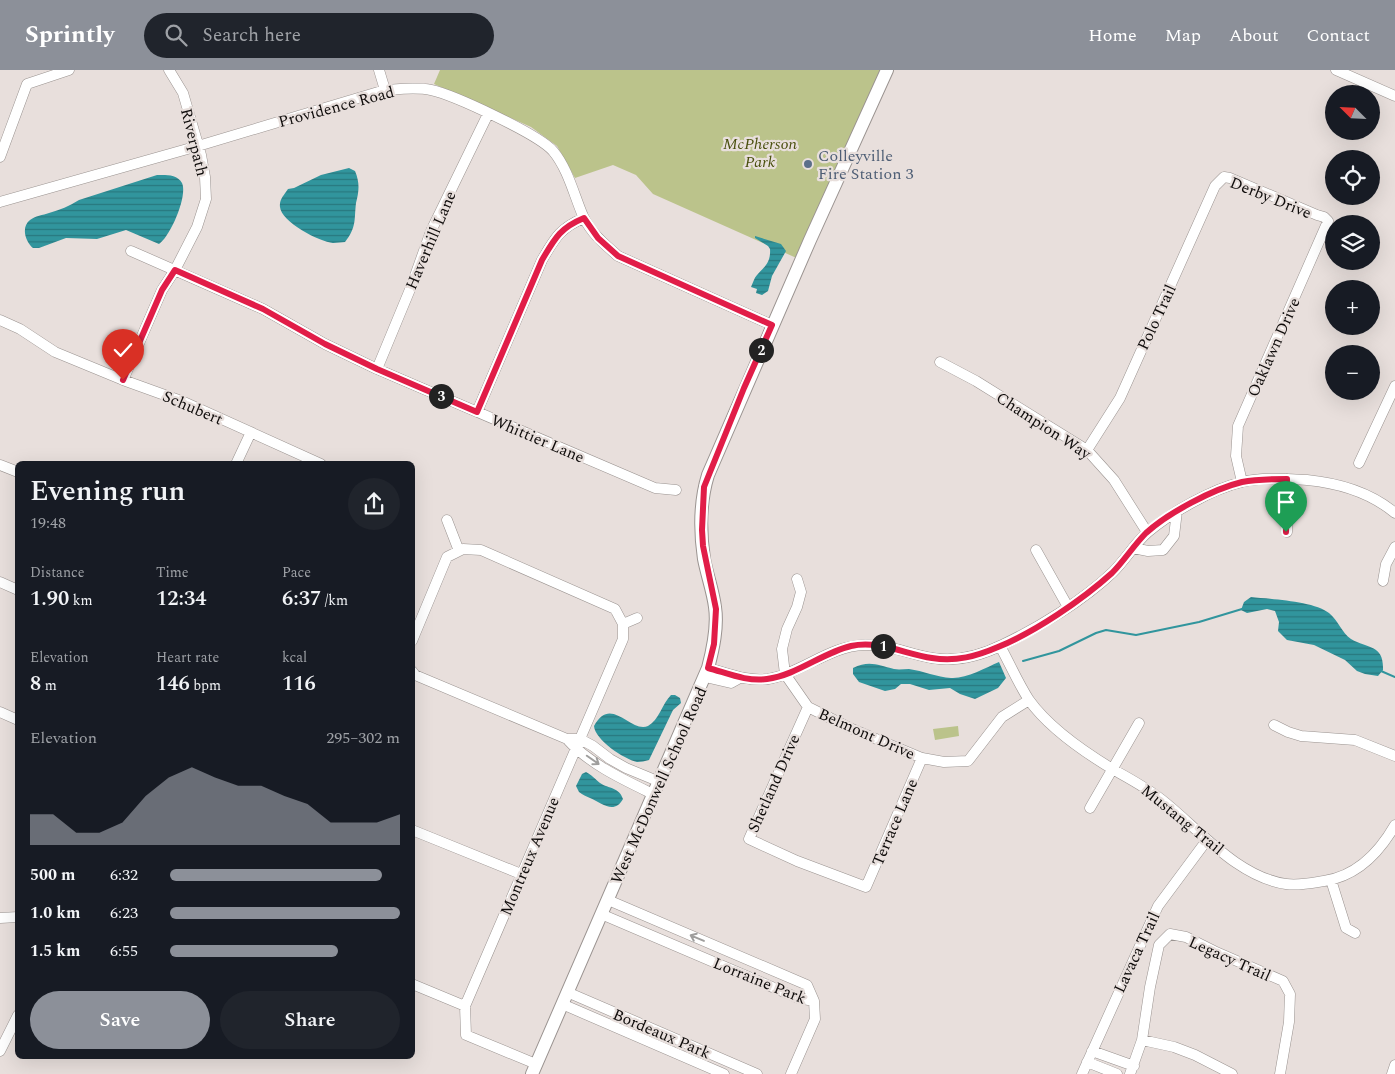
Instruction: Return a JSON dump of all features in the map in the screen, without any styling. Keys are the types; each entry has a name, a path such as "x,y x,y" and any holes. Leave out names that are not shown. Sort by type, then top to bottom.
{"main road":[{"name":"West McDonwell School Road","path":"534,1069 707,672 714,644 716,609 703,546 704,487 744,388 887,70"}],"street":[{"path":"0,158 27,84 69,70"},
{"name":"Riverpath","path":"123,380 162,290 175,270 196,227 206,199 205,177 183,93 169,70"},
{"path":"379,70 385,90"},
{"path":"1336,70 1395,96"},
{"name":"Providence Road","path":"0,202 198,146 385,90 413,88 432,90 527,133 552,150 568,176 584,218 598,238 618,256 772,325"},
{"name":"Haverhill Lane","path":"377,369 411,287 431,231 488,114"},
{"name":"Derby Drive","path":"1219,180 1224,177 1230,178 1324,217"},
{"name":"Polo Trail","path":"1087,450 1120,398 1219,180"},
{"name":"Oaklawn Drive","path":"1242,482 1236,456 1238,426 1323,234 1328,221 1324,217"},
{"path":"477,412 542,260 556,237 568,225 584,218"},
{"name":"Whittier Lane","path":"131,251 263,309 325,344 377,369 655,488 676,490"},
{"name":"Schubert","path":"0,320 20,328 55,352 123,380 184,402 314,461"},
{"name":"Champion Way","path":"940,362 976,381 1087,450 1114,480 1147,532"},
{"path":"1359,463 1395,386"},
{"path":"237,461 251,432"},
{"path":"0,465 15,471"},
{"path":"1286,532 1287,479"},
{"path":"707,672 731,683 740,678 766,679 785,674 830,652 852,646 878,646 932,658 961,659 976,656 1020,636 1068,607 1113,571 1147,532 1177,511 1209,494 1242,482 1287,479 1320,482 1350,488 1373,499 1395,513"},
{"path":"1133,548 1148,551 1163,550 1174,536 1177,511"},
{"path":"447,520 459,551"},
{"path":"1383,581 1386,564 1395,547"},
{"path":"415,634 448,557 463,549 481,550 615,609 623,624 637,618"},
{"path":"1036,550 1068,607"},
{"path":"785,674 782,649 787,629 797,607 801,592 796,579"},
{"path":"0,582 15,589"},
{"name":"Montreux Avenue","path":"534,1069 466,1035 465,1006 623,639 623,624"},
{"name":"Mustang Trail","path":"1000,646 1030,700 1060,732 1113,769 1140,784 1242,867 1263,878 1287,884 1308,884 1331,880 1354,871 1372,858 1395,825"},
{"name":"Belmont Drive","path":"785,674 808,707 875,740 922,758 944,762 968,761 1002,717 1030,700"},
{"path":"415,675 578,744 618,778 653,794"},
{"name":"Shetland Drive","path":"808,707 748,839 866,887"},
{"path":"0,712 15,719"},
{"path":"1090,808 1139,723"},
{"path":"1274,725 1301,736 1355,740 1395,756"},
{"path":"578,744 593,746 626,768 660,782"},
{"name":"Terrace Lane","path":"866,887 922,758"},
{"path":"415,831 521,874"},
{"name":"Lavaca Trail","path":"1082,1074 1158,906 1208,840"},
{"path":"1331,880 1346,928 1355,933"},
{"name":"Lorraine Park","path":"608,900 806,985 814,1001"},
{"path":"629,926 636,912"},
{"name":"Lorraine Park","path":"601,914 798,998 814,1001"},
{"path":"0,918 15,917"},
{"name":"Legacy Trail","path":"1132,1070 1142,1040 1159,945 1170,934 1186,937 1283,981 1290,994 1289,1022 1280,1074"},
{"path":"415,985 465,1006"},
{"name":"Bordeaux Park","path":"567,992 757,1074"},
{"path":"791,1074 815,1019 814,1001"},
{"name":"Bordeaux Park","path":"562,1004 724,1074"},
{"path":"592,1017 598,1005"},
{"path":"0,1051 15,1021"},
{"path":"1142,1040 1195,1055 1232,1074"},
{"path":"1092,1051 1132,1070"},
{"path":"1087,1062 1117,1074"},
{"path":"1392,1074 1395,1066"}],"green space":[{"name":"McPherson Park","path":"440,70 887,70 801,260 653,194 636,175 613,165 575,178 557,146 531,127 434,84"},
{"path":"958,726 959,736 935,740 933,729"}],"water":[{"path":"349,168 355,171 358,179 358,191 353,227 345,242 333,243 319,239 294,225 282,213 280,202 288,189 321,175"},
{"path":"157,175 177,178 182,183 183,189 177,216 168,233 159,244 126,230 97,239 66,238 39,248 33,248 28,242 25,230 27,223 32,219 61,209 79,200"},
{"path":"755,236 781,244 786,251 772,276 768,291 762,295 756,293 757,289 751,287 756,276 768,261 770,249 755,238"},
{"path":"1251,597 1292,601 1322,609 1332,616 1351,639 1378,651 1383,662 1383,670 1378,676 1365,674 1357,671 1345,660 1314,645 1287,640 1278,631 1279,622 1275,611 1267,609 1247,613 1241,610 1244,602"},
{"path":"999,662 1006,678 998,688 975,699 950,688 929,690 910,684 901,684 895,689 885,691 859,682 853,674 853,668 869,664 957,678 975,673"},
{"path":"671,695 680,698 681,703 673,710 649,760 637,762 631,760 611,748 599,737 594,726 601,717 607,714 614,714 635,725 641,727 648,726 655,720"},
{"path":"586,772 603,785 619,792 623,799 619,804 612,807 608,806 579,792 576,786 582,774"}],"waterway":[{"path":"1023,661 1059,651 1106,630 1136,635 1199,622 1242,609"},
{"path":"1381,671 1395,677"}],"place":[{"name":"Colleyville Fire Station 3","path":"808,164"}],"route":[{"path":"123,380 162,290 175,270 263,309 325,344 377,369 477,412 542,260 556,237 568,225 584,218 598,238 618,256 643,269 772,325 704,487 702,530 704,557 716,609 714,644 708,668 740,678 766,679 785,674 830,652 852,646 865,645 895,649 932,658 961,659 976,656 1020,636 1068,607 1113,571 1147,532 1177,511 1209,494 1242,482 1287,479 1286,532"}]}
